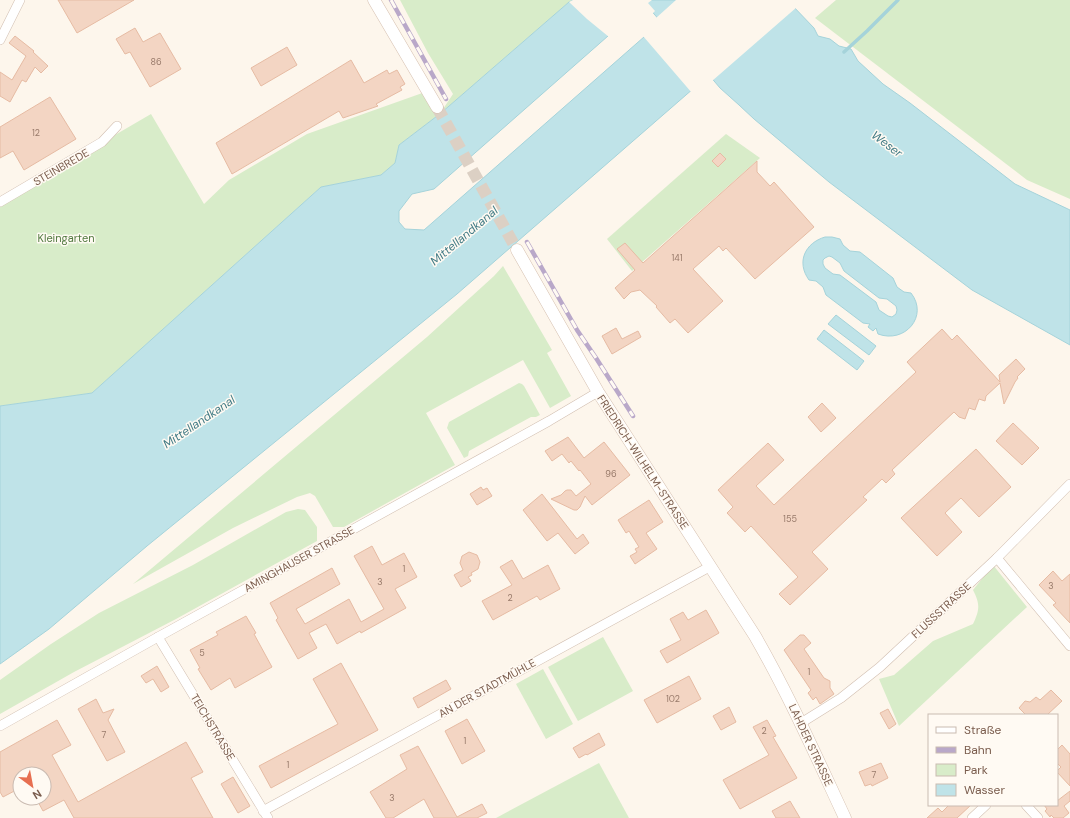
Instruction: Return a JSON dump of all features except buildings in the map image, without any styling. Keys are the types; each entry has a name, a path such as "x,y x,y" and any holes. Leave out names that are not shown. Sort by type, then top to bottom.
{"street":[{"path":"0,40 20,0"},
{"path":"374,0 437,107"},
{"name":"STEINBREDE","path":"0,202 102,142 117,126"},
{"name":"FRIEDRICH-WILHELM-STRASSE","path":"517,250 598,392 711,566 776,671"},
{"name":"AMINGHAUSER STRASSE","path":"0,726 598,392"},
{"name":"FLUSSSTRASSE","path":"801,723 841,698 880,667 998,558 1070,484"},
{"path":"998,558 1070,646"},
{"name":"AN DER STADTMÜHLE","path":"266,814 711,566"},
{"name":"TEICHSTRASSE","path":"158,637 266,814"},
{"name":"LAHDER STRASSE","path":"776,671 845,818"},
{"path":"972,818 985,806"},
{"path":"1027,806 1038,818"}],"green space":[{"name":"Kleingarten","path":"400,0 573,0 441,113 399,145 395,163 381,175 321,187 92,393 0,406 0,202 151,114 204,204 229,180 307,134 428,91 441,112 453,94 428,53"},
{"path":"836,0 1070,0 1070,199 1027,180 815,18"},
{"path":"726,134 760,158 632,271 607,239"},
{"path":"503,266 552,350 547,353 571,396 550,408 523,360 426,413 455,465 344,527 333,527 315,496 310,493 297,497 233,528 133,584 427,337"},
{"path":"519,383 524,386 540,415 531,417 469,451 468,456 464,458 447,428 449,422"},
{"path":"298,509 305,510 317,527 317,541 176,619 74,672 0,714 0,680 51,644 99,613 193,565 286,512"},
{"path":"993,565 1027,607 899,726 879,679 894,675 933,641 973,624 978,610 978,603 973,590"},
{"path":"603,637 633,691 578,721 548,667"},
{"path":"543,669 573,724 546,739 516,684"},
{"path":"599,763 629,818 496,818"}],"water":[{"path":"573,0 623,16 608,36 434,189 412,194 399,211 399,222 405,229 424,230 661,22 642,0 794,0 791,4 814,28 818,36 830,39 839,46 851,49 858,61 883,84 1015,184 1070,210 1070,345 972,290 829,182 754,119 720,88 709,75 457,294 147,546 49,629 0,664 0,406 92,393 321,187 381,175 395,163 399,145 441,113"},
{"path":"825,237 840,239 843,245 850,251 860,252 893,278 897,287 904,292 911,293 916,302 917,311 916,319 911,326 897,335 888,336 878,334 876,328 873,331 868,327 870,324 863,323 826,295 823,287 816,281 809,280 803,267 803,260 808,248 818,240","holes":["829,256 840,263 844,271 879,298 887,299 896,306 896,314 892,317 888,316 879,310 876,302 840,275 833,274 825,268 823,260"]},
{"path":"836,315 876,346 869,355 828,324"},
{"path":"824,330 864,361 857,370 817,339"}],"pier":[{"path":"573,0 652,0 648,3 655,11 652,14 641,2 624,18 609,37 569,2"},
{"path":"676,0 796,0 794,3 797,7 712,81 709,78 692,93 643,36 659,22 656,18"}],"waterway":[{"path":"844,52 898,0"}],"tunnel":[{"path":"437,107 517,250"}],"railway":[{"path":"391,0 446,99"},
{"path":"527,242 577,330 633,416"}],"water label":[{"name":"Weser","path":"887,144"},
{"name":"Mittellandkanal","path":"464,236"},
{"name":"Mittellandkanal","path":"199,422"}]}
